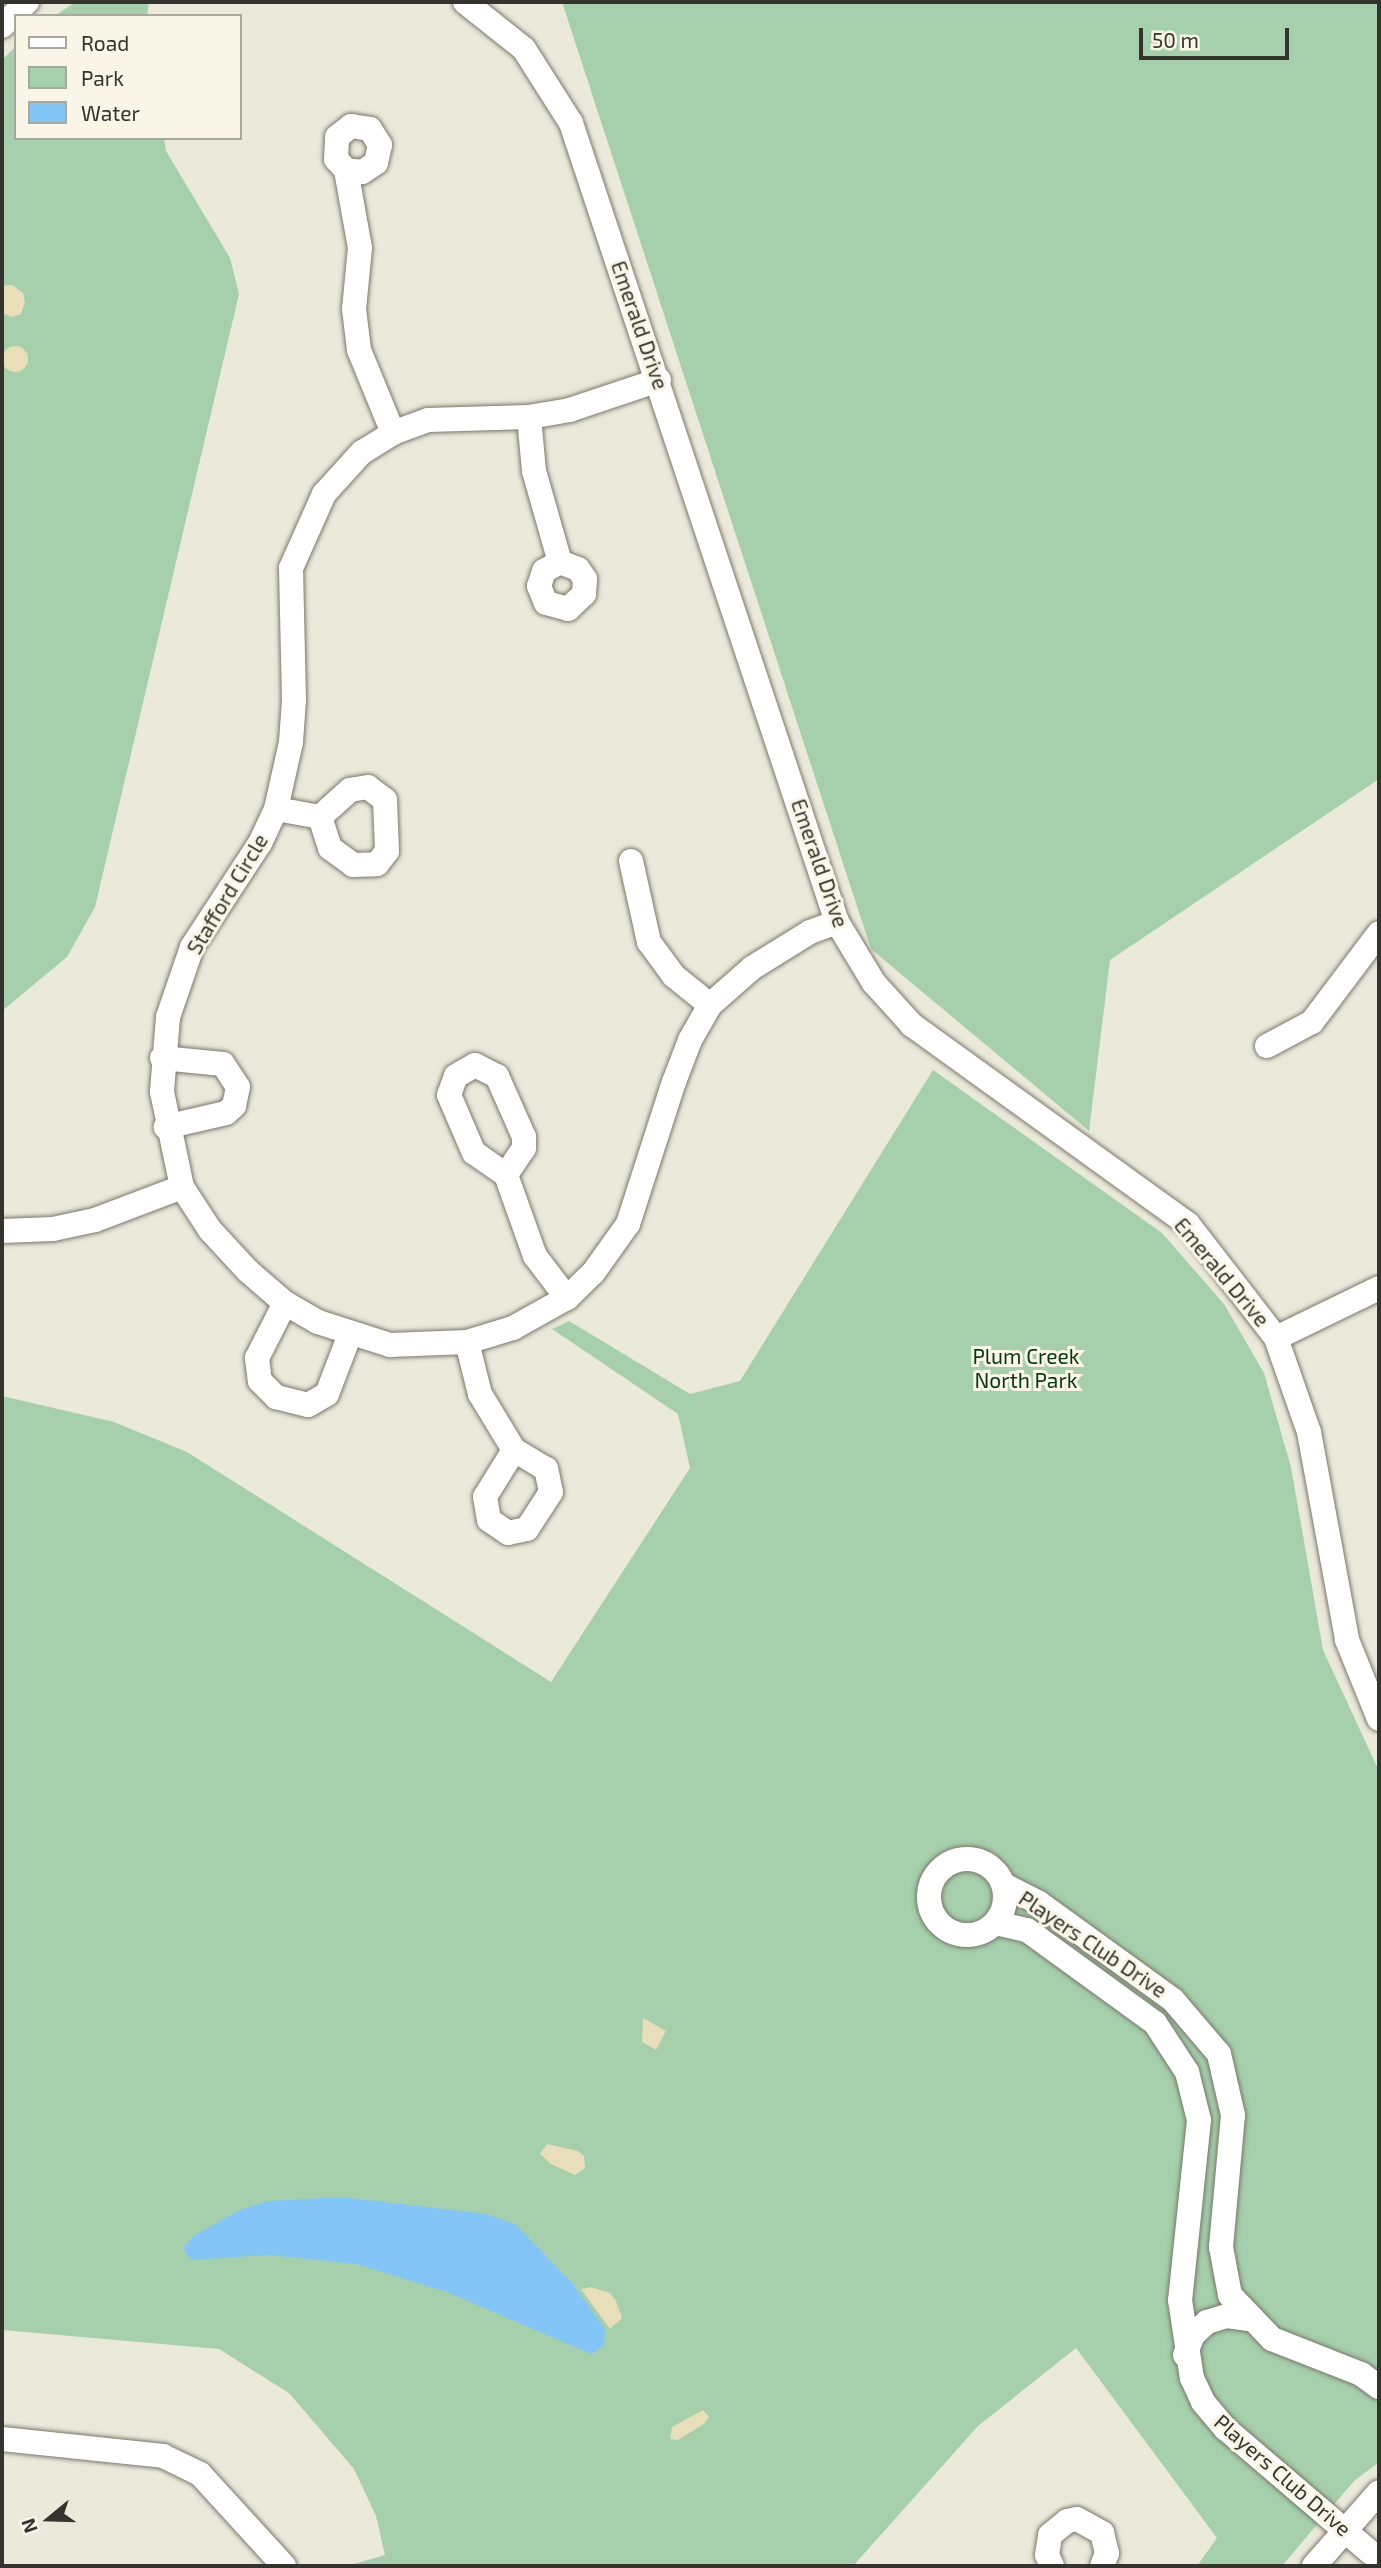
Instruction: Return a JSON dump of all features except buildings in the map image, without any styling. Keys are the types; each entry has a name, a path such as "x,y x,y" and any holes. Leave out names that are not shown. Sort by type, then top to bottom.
{"street":[{"name":"Emerald Drive","path":"465,2 524,49 571,123 838,922 874,983 912,1025 1188,1224 1276,1338 1309,1432 1347,1640 1379,1719"},
{"path":"346,170 360,248 354,309 359,350 393,433"},
{"name":"Stafford Circle","path":"659,380 596,403 529,417 468,415 428,420 393,433 362,452 324,494 291,568 294,700 291,742 276,809 260,843 192,947 168,1017 162,1058 166,1127 182,1187 210,1230 285,1303 350,1334 390,1345 467,1342 513,1328 567,1298 593,1273 628,1224 683,1058 710,1005 752,968 810,932 838,922"},
{"path":"529,417 534,471 560,562"},
{"path":"276,809 320,817"},
{"path":"631,861 649,942 674,976 710,1005"},
{"path":"1267,1046 1312,1022 1379,933"},
{"path":"162,1058 223,1064 238,1087 234,1106 226,1113 166,1127"},
{"path":"506,1175 535,1256 567,1298"},
{"path":"2,1215 11,1231 95,1220 182,1187"},
{"path":"1276,1338 1379,1288"},
{"path":"285,1303 257,1358 260,1381 276,1397 308,1405 327,1394 350,1334"},
{"path":"467,1342 480,1394 514,1450"},
{"name":"Players Club Drive","path":"1004,1885 1006,1898 996,1923 978,1934 949,1931 932,1912 929,1892 941,1869 959,1859 985,1863 1004,1885 1039,1903 1173,2000 1219,2054 1233,2115 1223,2272 1230,2295 1249,2319 1272,2339 1361,2374 1379,2387"},
{"name":"Players Club Drive","path":"996,1923 1027,1930 1155,2023 1187,2073 1199,2120 1180,2300 1185,2355 1203,2402 1226,2429 1346,2530 1370,2554"},
{"path":"1185,2355 1193,2335 1207,2322 1227,2316 1249,2319"},
{"path":"2,2439 163,2456 200,2474 284,2566"},
{"path":"1314,2566 1379,2492"},
{"path":"1052,2566 1047,2555 1050,2535 1066,2521 1077,2519 1102,2533 1107,2553 1102,2566"}],"green space":[{"path":"75,2 149,2 147,14 58,14"},
{"path":"562,2 1379,2 1379,779 1110,960 1089,1131 871,949"},
{"path":"14,48 14,140 164,140 166,151 230,258 239,294 95,907 67,957 2,1011 2,60"},
{"name":"Plum Creek North Park","path":"933,1070 1162,1233 1224,1304 1264,1373 1291,1467 1323,1650 1379,1771 1379,2462 1354,2481 1282,2566 1197,2566 1217,2538 1076,2348 978,2426 853,2566 347,2566 385,2555 376,2516 354,2469 289,2393 219,2349 2,2330 2,1396 114,1422 187,1452 551,1682 690,1468 678,1414 552,1329 569,1321 690,1394 740,1381"}],"sand":[{"path":"12,285 23,293 25,302 21,314 12,317 2,313 2,286"},
{"path":"15,346 24,350 28,359 24,368 15,372 6,368 2,359 6,350"},
{"path":"643,2018 666,2031 656,2050 642,2042"},
{"path":"547,2144 578,2151 584,2156 585,2168 575,2175 551,2164 540,2154"},
{"path":"591,2287 610,2293 616,2301 622,2318 610,2329 581,2289"},
{"path":"703,2410 709,2417 704,2424 678,2440 670,2439 672,2427"}],"water":[{"path":"341,2197 487,2214 515,2224 573,2284 605,2329 604,2346 591,2354 447,2292 356,2264 269,2255 193,2260 186,2254 184,2247 195,2235 240,2210 268,2201"}]}
